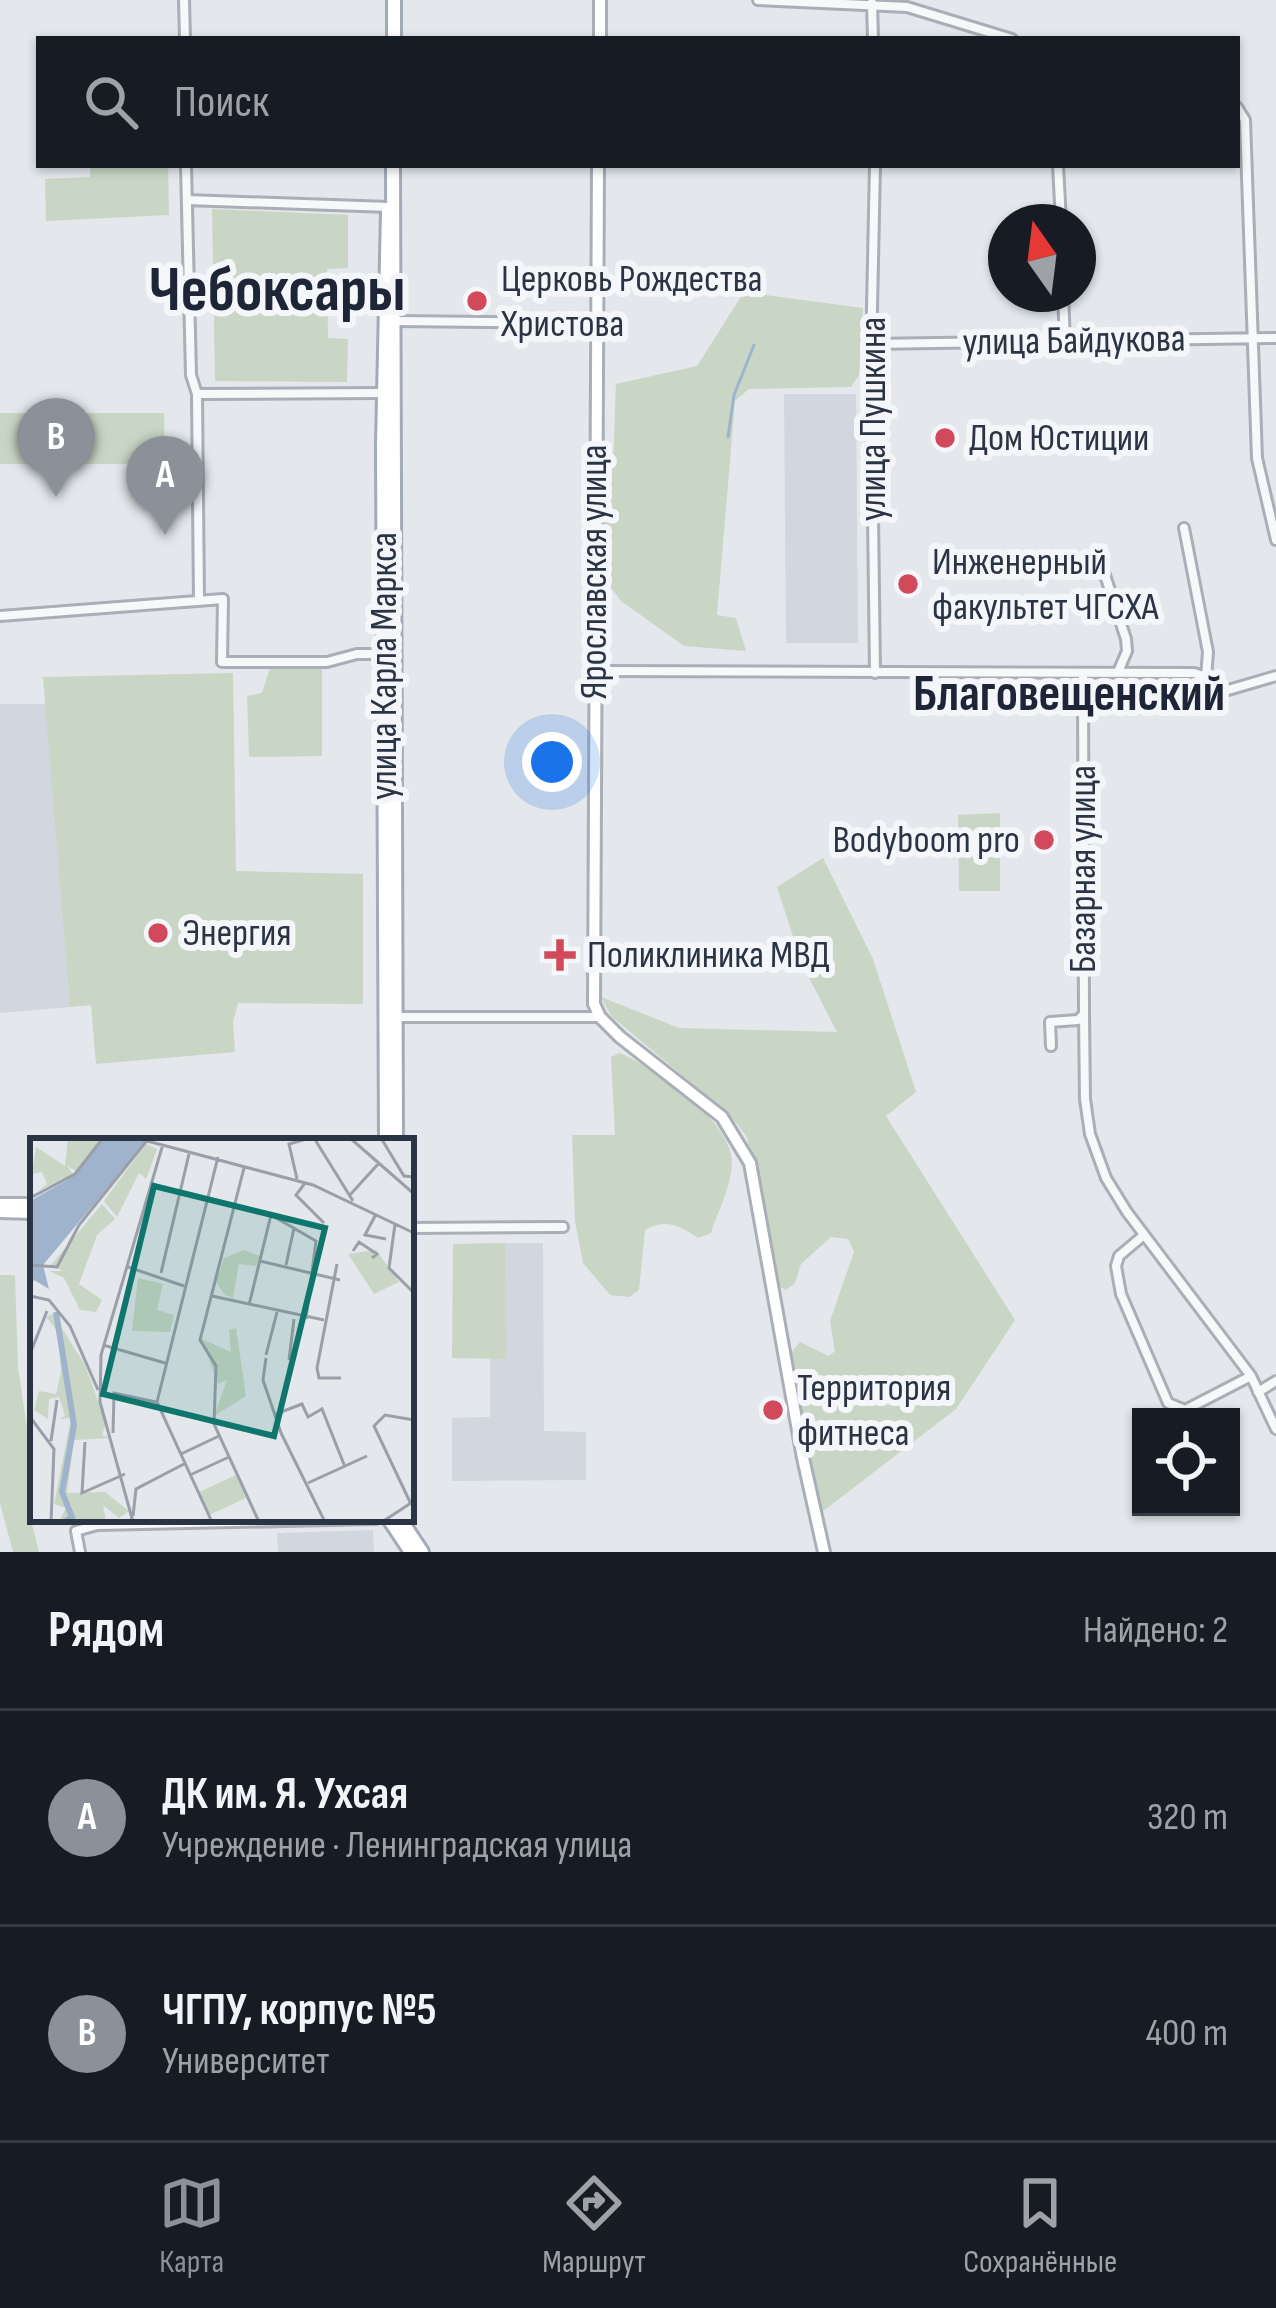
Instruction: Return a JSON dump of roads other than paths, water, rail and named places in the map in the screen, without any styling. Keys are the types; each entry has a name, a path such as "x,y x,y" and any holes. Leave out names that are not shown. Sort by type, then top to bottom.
{"main road":[{"path":"394,0 394,36"},
{"name":"улица Карла Маркса","path":"393,168 383,393 396,1138"},
{"name":"улица Карла Маркса","path":"389,654 391,207"},
{"name":"улица Карла Маркса","path":"386,1138 391,1017"},
{"path":"391,1522 412,1552"},
{"path":"402,1522 422,1552"}],"street":[{"path":"184,0 185,36"},
{"path":"600,0 600,36"},
{"path":"758,0 907,7 1002,36"},
{"path":"872,3 873,36"},
{"path":"1240,112 1245,120 1257,458 1276,541"},
{"path":"186,168 191,375 197,394 199,602"},
{"name":"Ярославская улица","path":"598,168 593,993 600,1017"},
{"name":"улица Пушкина","path":"874,673 871,344 875,168"},
{"path":"1058,168 1059,204"},
{"path":"187,200 391,207"},
{"path":"1064,312 1065,342"},
{"path":"393,321 595,323"},
{"name":"улица Байдукова","path":"871,344 1276,338"},
{"path":"197,394 383,393"},
{"path":"1184,528 1208,652 1206,677 1218,693 1276,676"},
{"path":"1102,566 1126,639 1127,651 1117,673"},
{"path":"0,616 223,599 222,662 327,662 357,654 389,654"},
{"path":"593,670 1206,677"},
{"name":"Базарная улица","path":"1083,673 1085,1099 1094,1148 1116,1196 1251,1376 1276,1429"},
{"path":"1051,1046 1050,1022 1078,1020 1084,1014"},
{"path":"391,1017 600,1017 722,1117 750,1163 802,1458 824,1552"},
{"path":"0,1208 30,1209"},
{"path":"414,1228 562,1227"},
{"path":"1144,1234 1119,1256 1118,1280 1168,1403 1185,1410 1251,1376"},
{"path":"1258,1392 1276,1381"},
{"path":"80,1552 76,1531 97,1526 256,1522"}],"waterway":[{"path":"728,437 734,395 754,345"}],"place":[{"name":"Церковь Рождества Христова","path":"477,301"},
{"name":"Дом Юстиции","path":"945,438"},
{"name":"ЧГПУ, корпус №5","path":"56,497"},
{"name":"ДК им. Я. Ухсая","path":"165,535"},
{"name":"Инженерный факультет ЧГСХА","path":"908,584"},
{"name":"Bodyboom pro","path":"1044,840"},
{"name":"Энергия","path":"158,933"},
{"name":"Поликлиника МВД","path":"560,955"},
{"name":"Территория фитнеса","path":"773,1410"}],"district":[{"name":"Чебоксары","path":"277,291"},
{"name":"Благовещенский","path":"1069,694"}]}
